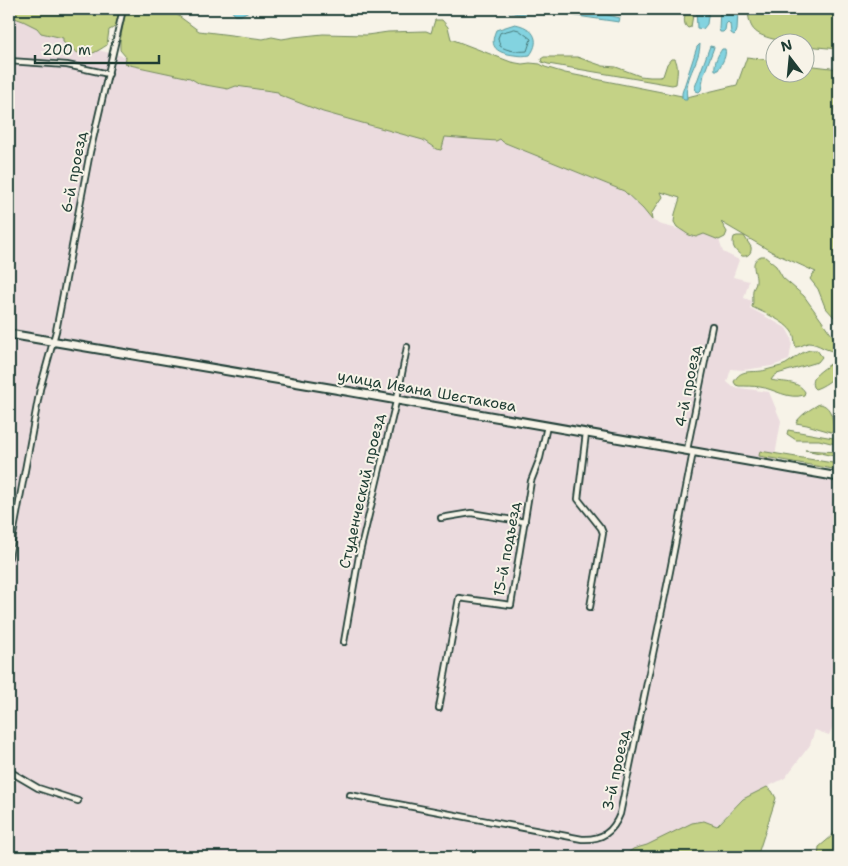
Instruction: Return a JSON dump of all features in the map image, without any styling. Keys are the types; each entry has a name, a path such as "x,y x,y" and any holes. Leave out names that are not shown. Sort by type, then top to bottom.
{"main road":[{"name":"улица Ивана Шестакова","path":"9,334 839,477"}],"street":[{"name":"6-й проезд","path":"9,557 38,397 54,341 90,152 123,9"},
{"path":"9,61 67,65 109,74"},
{"name":"4-й проезд","path":"690,451 712,326"},
{"name":"Студенческий проезд","path":"344,642 360,556 407,347"},
{"name":"15-й подъезд","path":"439,708 459,598 511,605 532,481 540,458 547,426"},
{"path":"586,433 578,499 601,528 602,533 590,607"},
{"name":"3-й проезд","path":"350,795 590,839 597,838 608,832 615,825 620,814 679,528 690,451"},
{"path":"441,518 471,513 525,522"},
{"path":"9,771 38,788 78,801"}],"shaded area":[{"path":"9,16 37,28 41,33 63,38 63,42 127,57 125,64 190,78 200,84 228,89 236,86 278,92 323,112 423,140 436,149 444,137 500,139 503,142 624,191 652,220 662,225 682,230 696,237 704,234 719,240 723,252 739,260 733,277 749,281 744,298 752,301 750,308 786,328 792,343 789,360 772,366 743,370 731,369 727,382 733,387 769,392 781,421 773,468 839,480 839,713 829,735 815,730 810,745 785,778 743,799 711,831 669,835 664,857 9,857"}],"green space":[{"path":"9,9 120,9 115,27 109,30 107,45 94,53 84,55 69,47 63,42 63,38 41,33 37,28 9,16"},
{"path":"126,9 176,9 176,14 199,31 263,39 272,37 282,39 323,34 367,35 388,32 426,31 431,33 435,20 442,20 448,27 451,39 511,62 540,64 565,73 687,97 737,85 747,57 766,60 766,82 816,82 816,66 839,69 839,321 825,307 818,289 810,279 816,272 772,252 721,222 727,232 725,237 719,240 704,234 696,237 689,235 677,227 674,222 680,198 661,192 663,197 651,214 652,220 624,191 503,142 500,139 496,141 445,137 441,150 436,149 423,140 323,112 279,95 278,92 236,86 228,89 200,84 190,78 125,64 126,57 120,50"},
{"path":"686,9 694,9 691,27 688,28 684,22"},
{"path":"748,9 839,9 839,49 816,47 816,32 766,32 766,37 757,33 751,26"},
{"path":"544,57 577,57 603,66 616,67 640,76 650,77 663,76 667,64 671,59 675,59 677,68 676,84 672,85 548,64 542,62 541,59"},
{"path":"737,236 744,236 751,247 748,255 742,256 734,248 733,240"},
{"path":"764,256 776,266 783,278 804,296 839,345 839,351 831,351 808,343 796,347 794,336 787,326 776,318 752,307 753,290 756,282 754,264 757,258"},
{"path":"810,350 817,350 822,357 818,362 777,374 771,380 798,385 805,392 804,395 792,396 766,388 739,386 734,382 740,374 781,366"},
{"path":"839,359 839,369 836,375 815,389 812,383 815,377"},
{"path":"819,404 827,407 829,410 834,431 831,432 796,423 803,415"},
{"path":"788,430 839,439 839,445 819,440 796,440 787,434"},
{"path":"805,450 838,452 839,457"},
{"path":"760,451 839,464 839,470 759,456"},
{"path":"767,787 776,798 757,857 628,857 628,853 633,849 647,845 692,823 704,821 717,826 743,799"},
{"path":"839,824 839,857 818,857 819,847 832,836"}],"water":[{"path":"230,9 253,9 241,15 235,15"},
{"path":"503,9 569,9 620,18 619,22 549,12 520,14"},
{"path":"696,9 709,9 707,24 703,29 697,28"},
{"path":"720,9 738,9 737,30 734,35 731,33 728,22 725,30 720,32"},
{"path":"515,24 530,31 535,39 530,55 518,56 503,53 494,45 493,41 496,30"},
{"path":"700,44 698,56 689,77 687,100 684,100 682,93 697,47"},
{"path":"710,46 714,47 699,92 696,91 695,87"},
{"path":"722,49 725,49 725,57 718,70 715,70 716,61"}]}
